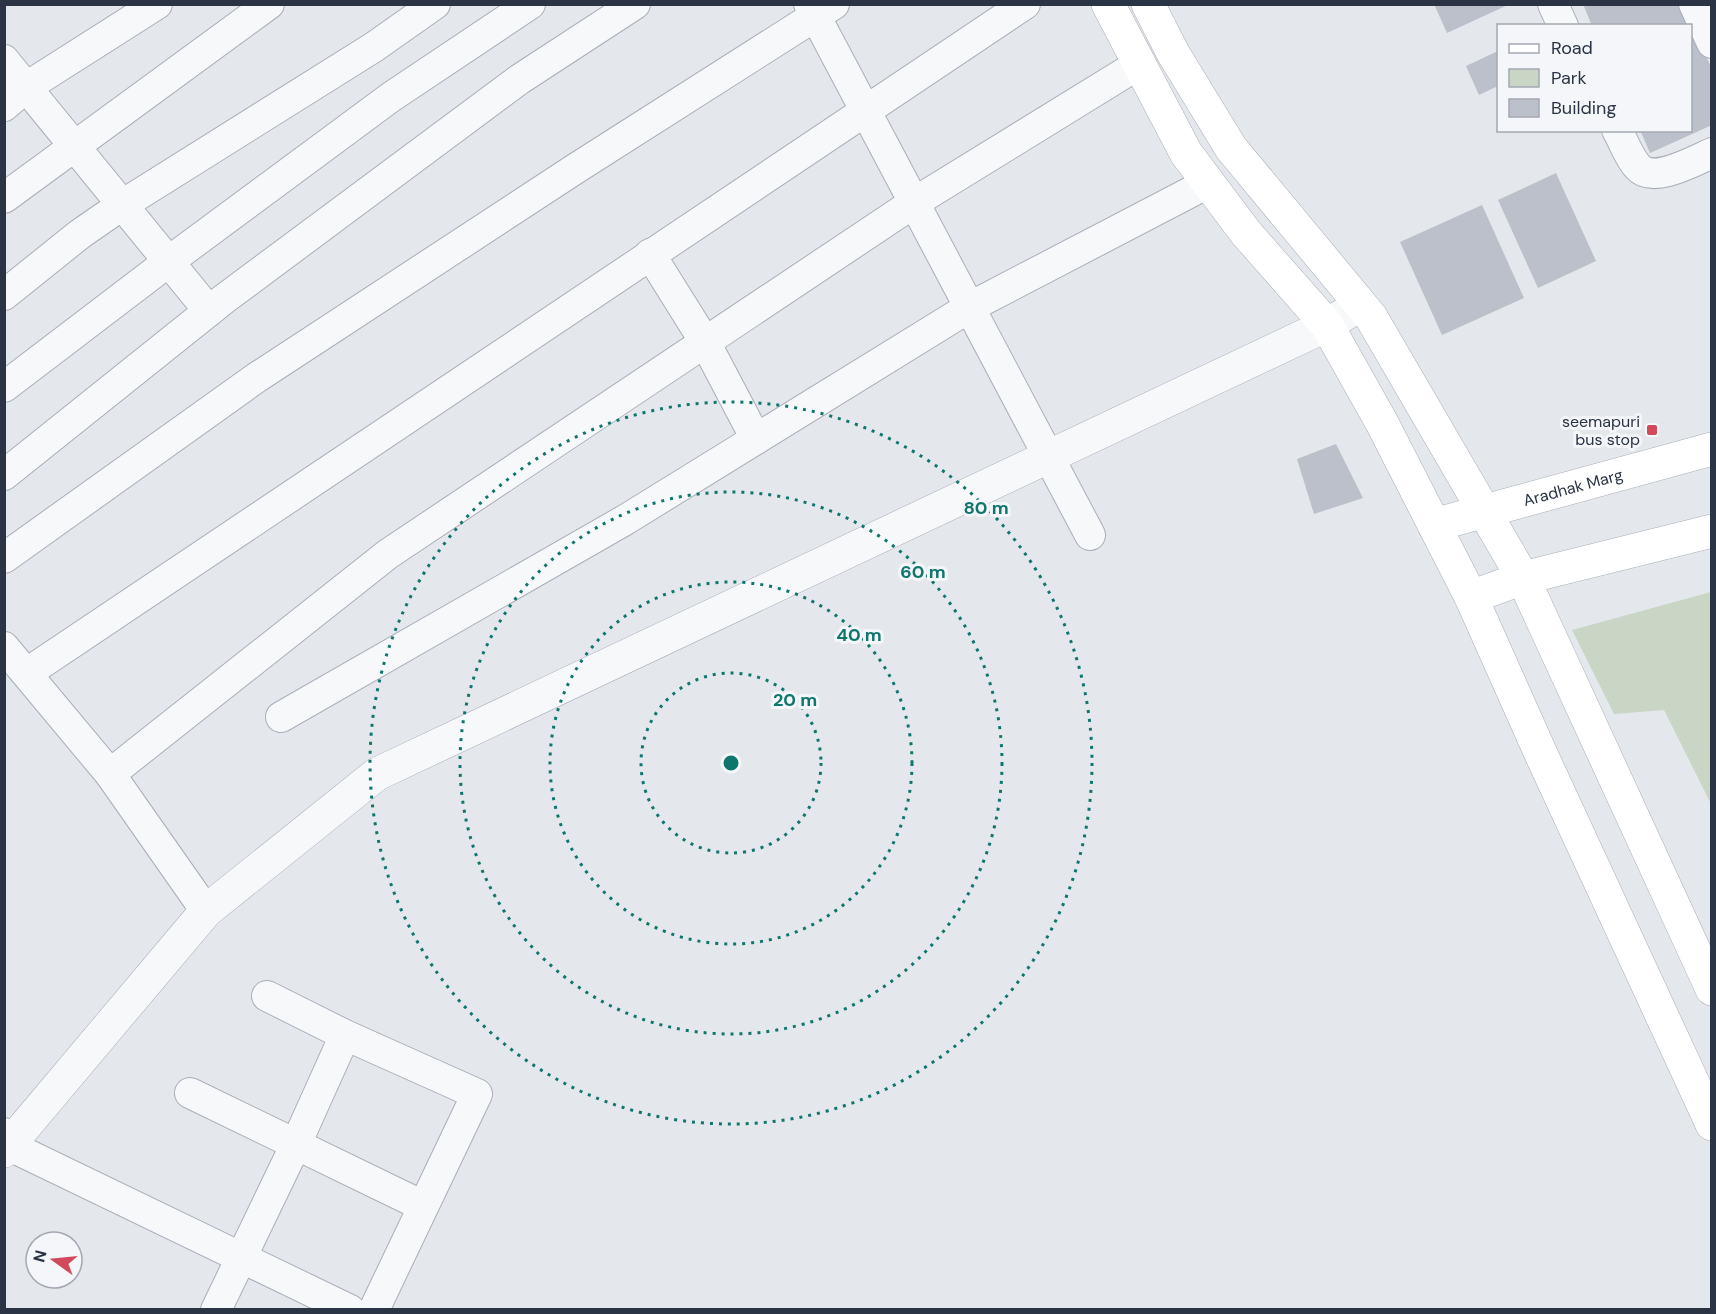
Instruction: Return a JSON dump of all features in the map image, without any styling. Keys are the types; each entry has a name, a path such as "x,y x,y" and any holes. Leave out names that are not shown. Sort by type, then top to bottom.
{"main road":[{"path":"1108,4 1186,153 1246,233 1327,325 1382,423 1471,597 1712,1124"},
{"path":"1148,4 1173,53 1231,148 1371,317 1523,578 1712,988"},
{"name":"Aradhak Marg","path":"1434,525 1712,449"},
{"path":"1471,597 1523,578 1712,531"}],"street":[{"path":"15,97 158,4"},
{"path":"4,198 269,4"},
{"path":"4,295 80,234 122,205 364,54 435,4"},
{"path":"4,387 391,97 530,4"},
{"path":"4,475 209,311 520,79 635,4"},
{"path":"27,673 1025,4"},
{"path":"1553,4 1562,24"},
{"path":"1694,4 1712,43"},
{"path":"4,558 256,378 819,9 866,110 1090,535"},
{"path":"4,60 15,97 74,147 209,311"},
{"path":"110,774 388,554 915,202 1139,64"},
{"path":"1618,132 1638,168 1647,172 1661,174 1712,153"},
{"path":"281,717 625,520 970,308 1208,183"},
{"path":"650,254 705,342 756,439"},
{"path":"350,1310 6,1143 206,911 377,774 1327,325 1360,305"},
{"path":"4,647 110,774 206,911"},
{"path":"267,996 345,1035 477,1094 374,1310"},
{"path":"216,1310 296,1144 345,1035"},
{"path":"190,1093 423,1206"}],"green space":[{"path":"1712,592 1711,804 1664,710 1614,714 1572,630"}],"building":[{"path":"1434,4 1510,4 1447,33"},
{"path":"1583,4 1682,4 1691,24 1591,24"},
{"path":"1692,26 1712,69 1712,125 1650,153 1641,132 1692,132"},
{"path":"1497,51 1497,86 1479,95 1466,66"},
{"path":"1556,173 1596,261 1538,288 1498,200"},
{"path":"1482,205 1524,298 1442,335 1400,242"},
{"path":"1336,444 1363,498 1314,514 1297,459"}],"place":[{"name":"seemapuri bus stop","path":"1652,430"}]}
